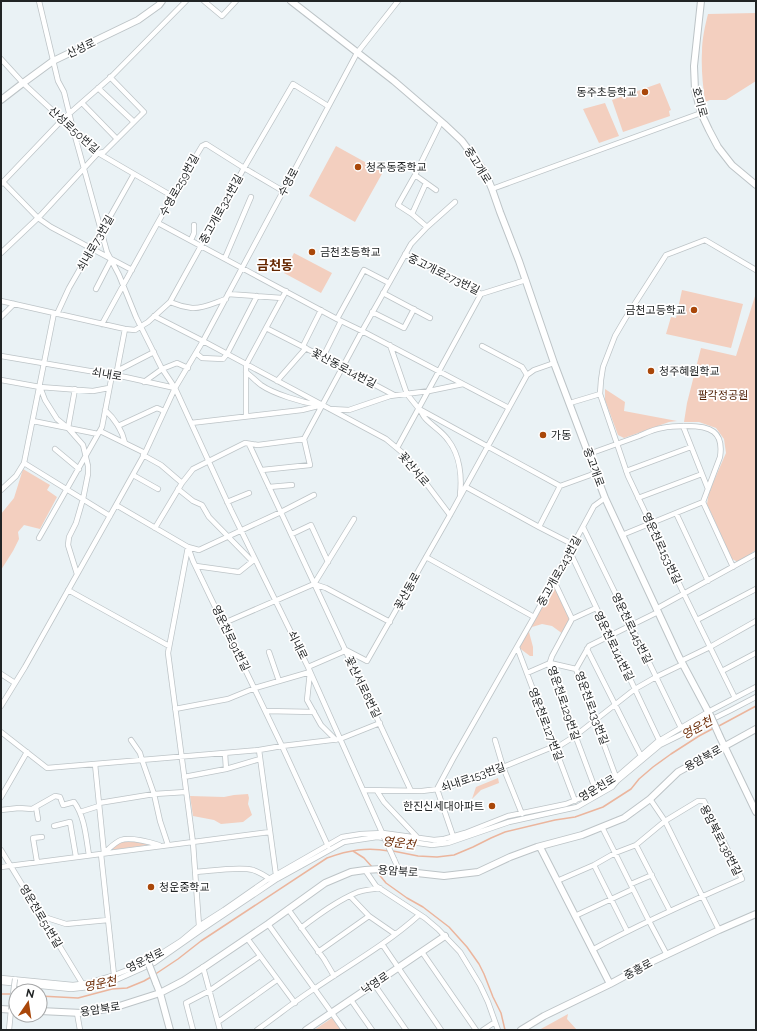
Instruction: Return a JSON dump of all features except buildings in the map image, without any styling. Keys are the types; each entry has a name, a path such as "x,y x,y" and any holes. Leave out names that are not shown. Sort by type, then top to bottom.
{"street":[{"path":"39,1 58,81 64,92 107,252 119,275 140,326 162,369 175,388"},
{"name":"산성로","path":"1,100 53,61 138,20 160,5 162,1"},
{"path":"132,270 51,227 38,218 2,183 62,120 110,78 186,1"},
{"path":"204,1 222,16 236,1"},
{"name":"중고개로","path":"291,1 394,81 441,122 462,141 485,172 526,280 554,363 605,498 682,663 710,715 756,812"},
{"name":"수영로","path":"1,706 133,475 175,388 188,368 243,268 357,53 398,1"},
{"name":"호미로","path":"701,1 694,66 695,90 701,113 718,147 732,165 756,185"},
{"name":"산성로50번길","path":"1,59 22,83 98,153 172,196"},
{"path":"1,253 38,218 98,153 104,152 144,112 110,78"},
{"name":"중고개로321번길","path":"140,326 148,322 170,302 244,168 293,84 328,106"},
{"path":"98,88 134,122"},
{"path":"82,103 117,139"},
{"path":"492,190 701,113"},
{"path":"427,227 412,214 398,205 415,175 441,122"},
{"name":"수영로259번길","path":"102,324 172,196 202,146 206,144 284,191"},
{"name":"쇠내로73번길","path":"24,463 44,363 56,313 68,288 92,249 134,174"},
{"path":"415,175 436,190"},
{"path":"412,214 426,183"},
{"path":"225,258 251,197"},
{"path":"405,254 411,244 427,227 455,202"},
{"path":"158,223 339,320 390,345 509,408"},
{"path":"191,240 194,233 194,225"},
{"path":"570,403 600,394 603,367 615,336 666,255 705,240 756,270"},
{"name":"중고개로273번길","path":"304,439 405,254 481,294 526,280"},
{"path":"96,289 111,260"},
{"path":"323,357 339,320 364,270 389,283"},
{"path":"246,416 246,365 286,291"},
{"path":"383,293 430,318"},
{"path":"397,448 440,372 481,294"},
{"path":"170,302 194,309 204,307 227,297 257,296 282,298"},
{"path":"196,353 202,358 223,358 227,354 257,296"},
{"path":"1,301 125,329 135,330 140,326"},
{"path":"1,317 14,304"},
{"path":"372,312 404,328 414,309"},
{"path":"277,381 305,347 321,310"},
{"name":"꽃산서로","path":"154,316 386,439 404,454 450,515"},
{"name":"꽃산동로14번길","path":"266,328 305,347 394,395"},
{"path":"39,538 102,427 109,388 115,374 125,329"},
{"path":"390,345 406,394 419,409 560,486"},
{"path":"482,346 522,367 527,375 534,370 554,363"},
{"path":"115,374 154,352"},
{"name":"쇠내로","path":"1,356 115,374 144,382 175,388 254,560 276,600 309,669 338,739 364,790 399,870"},
{"path":"144,382 162,369 177,363 188,368"},
{"path":"246,372 261,385 279,394 322,406"},
{"name":"꽃산동로","path":"345,650 367,661 466,487 527,375"},
{"path":"1,380 40,387 93,390 109,388"},
{"path":"394,395 463,384"},
{"path":"40,387 45,400 57,418 83,445 88,466 88,474 82,499 69,537 68,545 77,574"},
{"path":"68,428 75,389"},
{"name":"영운천로153번길","path":"600,394 626,471 696,620 735,698"},
{"name":"꽃산동로14번길","path":"365,405 394,395"},
{"name":"꽃산서로","path":"328,409 349,410 365,405"},
{"path":"191,423 302,410 322,406"},
{"path":"118,426 157,408 164,411"},
{"name":"꽃산동로","path":"419,409 426,419 448,440 453,448 460,472 460,497"},
{"path":"105,410 112,417 123,434 125,443"},
{"path":"33,421 99,432 125,443 144,454 161,465 182,483"},
{"path":"589,454 660,428 673,425 704,427 712,430 720,440 721,449 720,457 703,502 733,567"},
{"path":"683,426 708,489"},
{"path":"155,528 182,483 193,469 208,460 246,443 258,445 304,439 310,465 262,470"},
{"name":"꽃산서로8번길","path":"249,444 411,791"},
{"path":"626,471 691,447"},
{"path":"55,449 79,469"},
{"path":"1,490 16,476 24,463 110,516"},
{"path":"539,527 560,486 596,473"},
{"path":"638,498 702,474"},
{"path":"133,475 158,489"},
{"path":"270,487 292,485"},
{"path":"466,487 574,545"},
{"path":"178,489 193,501 202,505 209,517 254,560 239,572 196,566"},
{"path":"227,502 249,493"},
{"path":"116,505 188,547 199,550 242,531 314,495"},
{"name":"중고개로243번길","path":"437,789 574,545 594,506 605,498"},
{"path":"622,535 703,502"},
{"path":"676,513 708,581"},
{"path":"224,623 314,584 354,519"},
{"path":"292,534 311,525 328,562"},
{"name":"영운천로145번길","path":"583,527 681,728"},
{"path":"188,547 168,652 193,842 199,926"},
{"name":"영운천로91번길","path":"188,547 328,846"},
{"name":"영운천로141번길","path":"570,552 659,740"},
{"name":"영운천로133번길","path":"616,777 576,669 587,649 589,646 631,625 756,554"},
{"path":"426,557 534,617"},
{"path":"554,581 572,619 596,608"},
{"path":"314,584 326,588 390,622"},
{"path":"696,620 756,589"},
{"path":"68,590 169,646"},
{"name":"영운천로129번길","path":"572,619 552,656 549,665 596,791"},
{"name":"쇠내로153번길","path":"364,790 422,791 446,788 555,747 575,736 634,689 756,621"},
{"name":"영운천로127번길","path":"517,647 575,801"},
{"path":"587,649 641,756"},
{"path":"175,709 228,699 309,669 345,650"},
{"path":"269,652 279,681"},
{"path":"722,671 756,653"},
{"path":"527,673 550,663 576,669"},
{"path":"309,669 307,700 322,726 338,739"},
{"path":"1,674 15,683"},
{"name":"영운천로","path":"1,978 73,984 88,983 148,962 276,875 342,837 361,834 434,840 444,839 465,833 508,816 575,801 611,782 659,740 710,715 735,698 756,687"},
{"path":"1,982 71,989 88,987 116,980 154,963 277,879 344,842 377,837 432,845 448,843 509,822 577,807 612,787 660,744 756,697"},
{"path":"266,711 314,712"},
{"path":"1,732 47,768 259,750 338,739 380,723"},
{"name":"용암북로","path":"48,1011 82,1014 114,1008 160,993 183,980 268,924 325,883 351,872 381,869 444,876 478,872 510,857 582,835 602,827 624,818 650,799 678,772 756,728"},
{"path":"131,740 140,753 154,794 160,821 168,845"},
{"path":"495,740 503,767 522,814"},
{"path":"259,750 276,875"},
{"path":"1,797 27,752"},
{"path":"225,753 226,769"},
{"path":"184,777 226,769 260,759"},
{"path":"95,764 114,975"},
{"path":"437,789 453,836"},
{"path":"376,791 384,802 418,838"},
{"path":"80,812 99,804 154,794 186,792"},
{"path":"1,810 18,808 32,809 55,796 60,797 63,805 74,802 80,812 89,856"},
{"path":"650,799 665,821 719,930"},
{"name":"용암북로138번길","path":"557,881 615,853 636,845 665,821 698,801 704,801 708,808 742,878 627,931 592,950"},
{"path":"36,807 38,819"},
{"path":"54,826 70,822 76,857"},
{"path":"602,827 667,955"},
{"path":"1,867 270,832"},
{"path":"37,862 33,838 42,837"},
{"path":"102,854 122,840 145,841 162,846"},
{"path":"636,845 670,911"},
{"path":"540,847 610,984"},
{"name":"영운천로51번길","path":"1,850 82,983"},
{"path":"594,864 627,931"},
{"path":"195,872 242,868 264,874 270,879"},
{"path":"365,870 376,886 425,918 460,952 488,1002 498,1030"},
{"path":"631,884 652,875"},
{"path":"301,928 328,908 350,896 368,889 380,888"},
{"path":"575,916 633,889"},
{"path":"350,896 369,916 395,934"},
{"path":"288,909 334,976"},
{"name":"중흥로","path":"522,1030 544,1016 647,964 756,914"},
{"path":"258,1030 315,988 382,944 419,915"},
{"path":"41,916 66,924 108,920"},
{"path":"318,952 369,916"},
{"path":"268,924 344,1030"},
{"name":"낙영로","path":"306,1030 445,936"},
{"path":"247,938 295,1003"},
{"path":"382,944 441,1030"},
{"path":"422,952 476,1030"},
{"path":"193,1030 186,1003 209,991 260,956"},
{"path":"148,962 160,993 170,1030"},
{"path":"203,967 220,1030"},
{"path":"15,979 15,983"},
{"path":"218,1022 277,980"},
{"path":"374,984 406,1030"},
{"path":"351,1000 372,1030"},
{"path":"78,1013 80,1030"},
{"path":"483,1030 495,1022"}],"green space":[{"path":"756,13 756,81 726,100 710,100 705,102 702,77 702,47 708,14"},
{"path":"660,83 671,110 669,111 670,116 623,132 612,100"},
{"path":"605,103 619,136 599,143 583,109"},
{"path":"336,146 383,172 355,222 309,196"},
{"path":"294,253 332,273 321,293 284,273"},
{"path":"682,290 743,304 731,348 666,334 671,317 676,318"},
{"name":"팔각정공원","path":"756,293 756,550 738,562 732,559 707,504 709,492 726,453 724,439 716,428 699,422 684,422 687,403 701,348 736,356"},
{"path":"605,389 625,402 624,411 677,421 669,422 624,438 618,435 605,400"},
{"path":"23,469 50,485 47,490 57,497 40,529 24,525 18,532 19,539 1,570 1,514 14,498"},
{"path":"554,582 571,619 563,634 552,626 542,624 532,627 529,632 533,647 533,656 530,656 518,647"},
{"path":"498,778 499,783 481,790 472,799 476,787"},
{"path":"248,794 248,804 252,815 243,822 221,824 214,820 193,816 190,796 224,797"},
{"path":"123,841 140,842 148,845 111,850"},
{"path":"568,1014 567,1019 577,1030 539,1030"},
{"path":"332,1018 341,1030 314,1030"}],"waterway":[{"name":"영운천","path":"717,727 756,706"},
{"name":"영운천","path":"393,851 418,856 437,857 454,855 505,832 555,820 575,817 603,807 631,789 639,779 671,754 714,728"},
{"name":"영운천","path":"154,975 201,941 327,858 358,850 373,849 389,851"},
{"path":"353,851 364,858 373,868"},
{"path":"377,872 386,883 423,907 449,927 467,947 484,974 501,1013 505,1030"},
{"name":"영운천","path":"48,996 78,998 112,989 127,988 151,977"},
{"name":"영운천","path":"1,994 8,994"}],"place":[{"name":"동주초등학교","path":"645,92"},
{"name":"청주동중학교","path":"358,167"},
{"name":"금천초등학교","path":"312,252"},
{"name":"금천고등학교","path":"694,310"},
{"name":"청주혜원학교","path":"651,371"},
{"name":"가동","path":"543,435"},
{"name":"한진신세대아파트","path":"492,806"},
{"name":"청운중학교","path":"151,887"}],"district":[{"name":"금천동","path":"275,265"}]}
